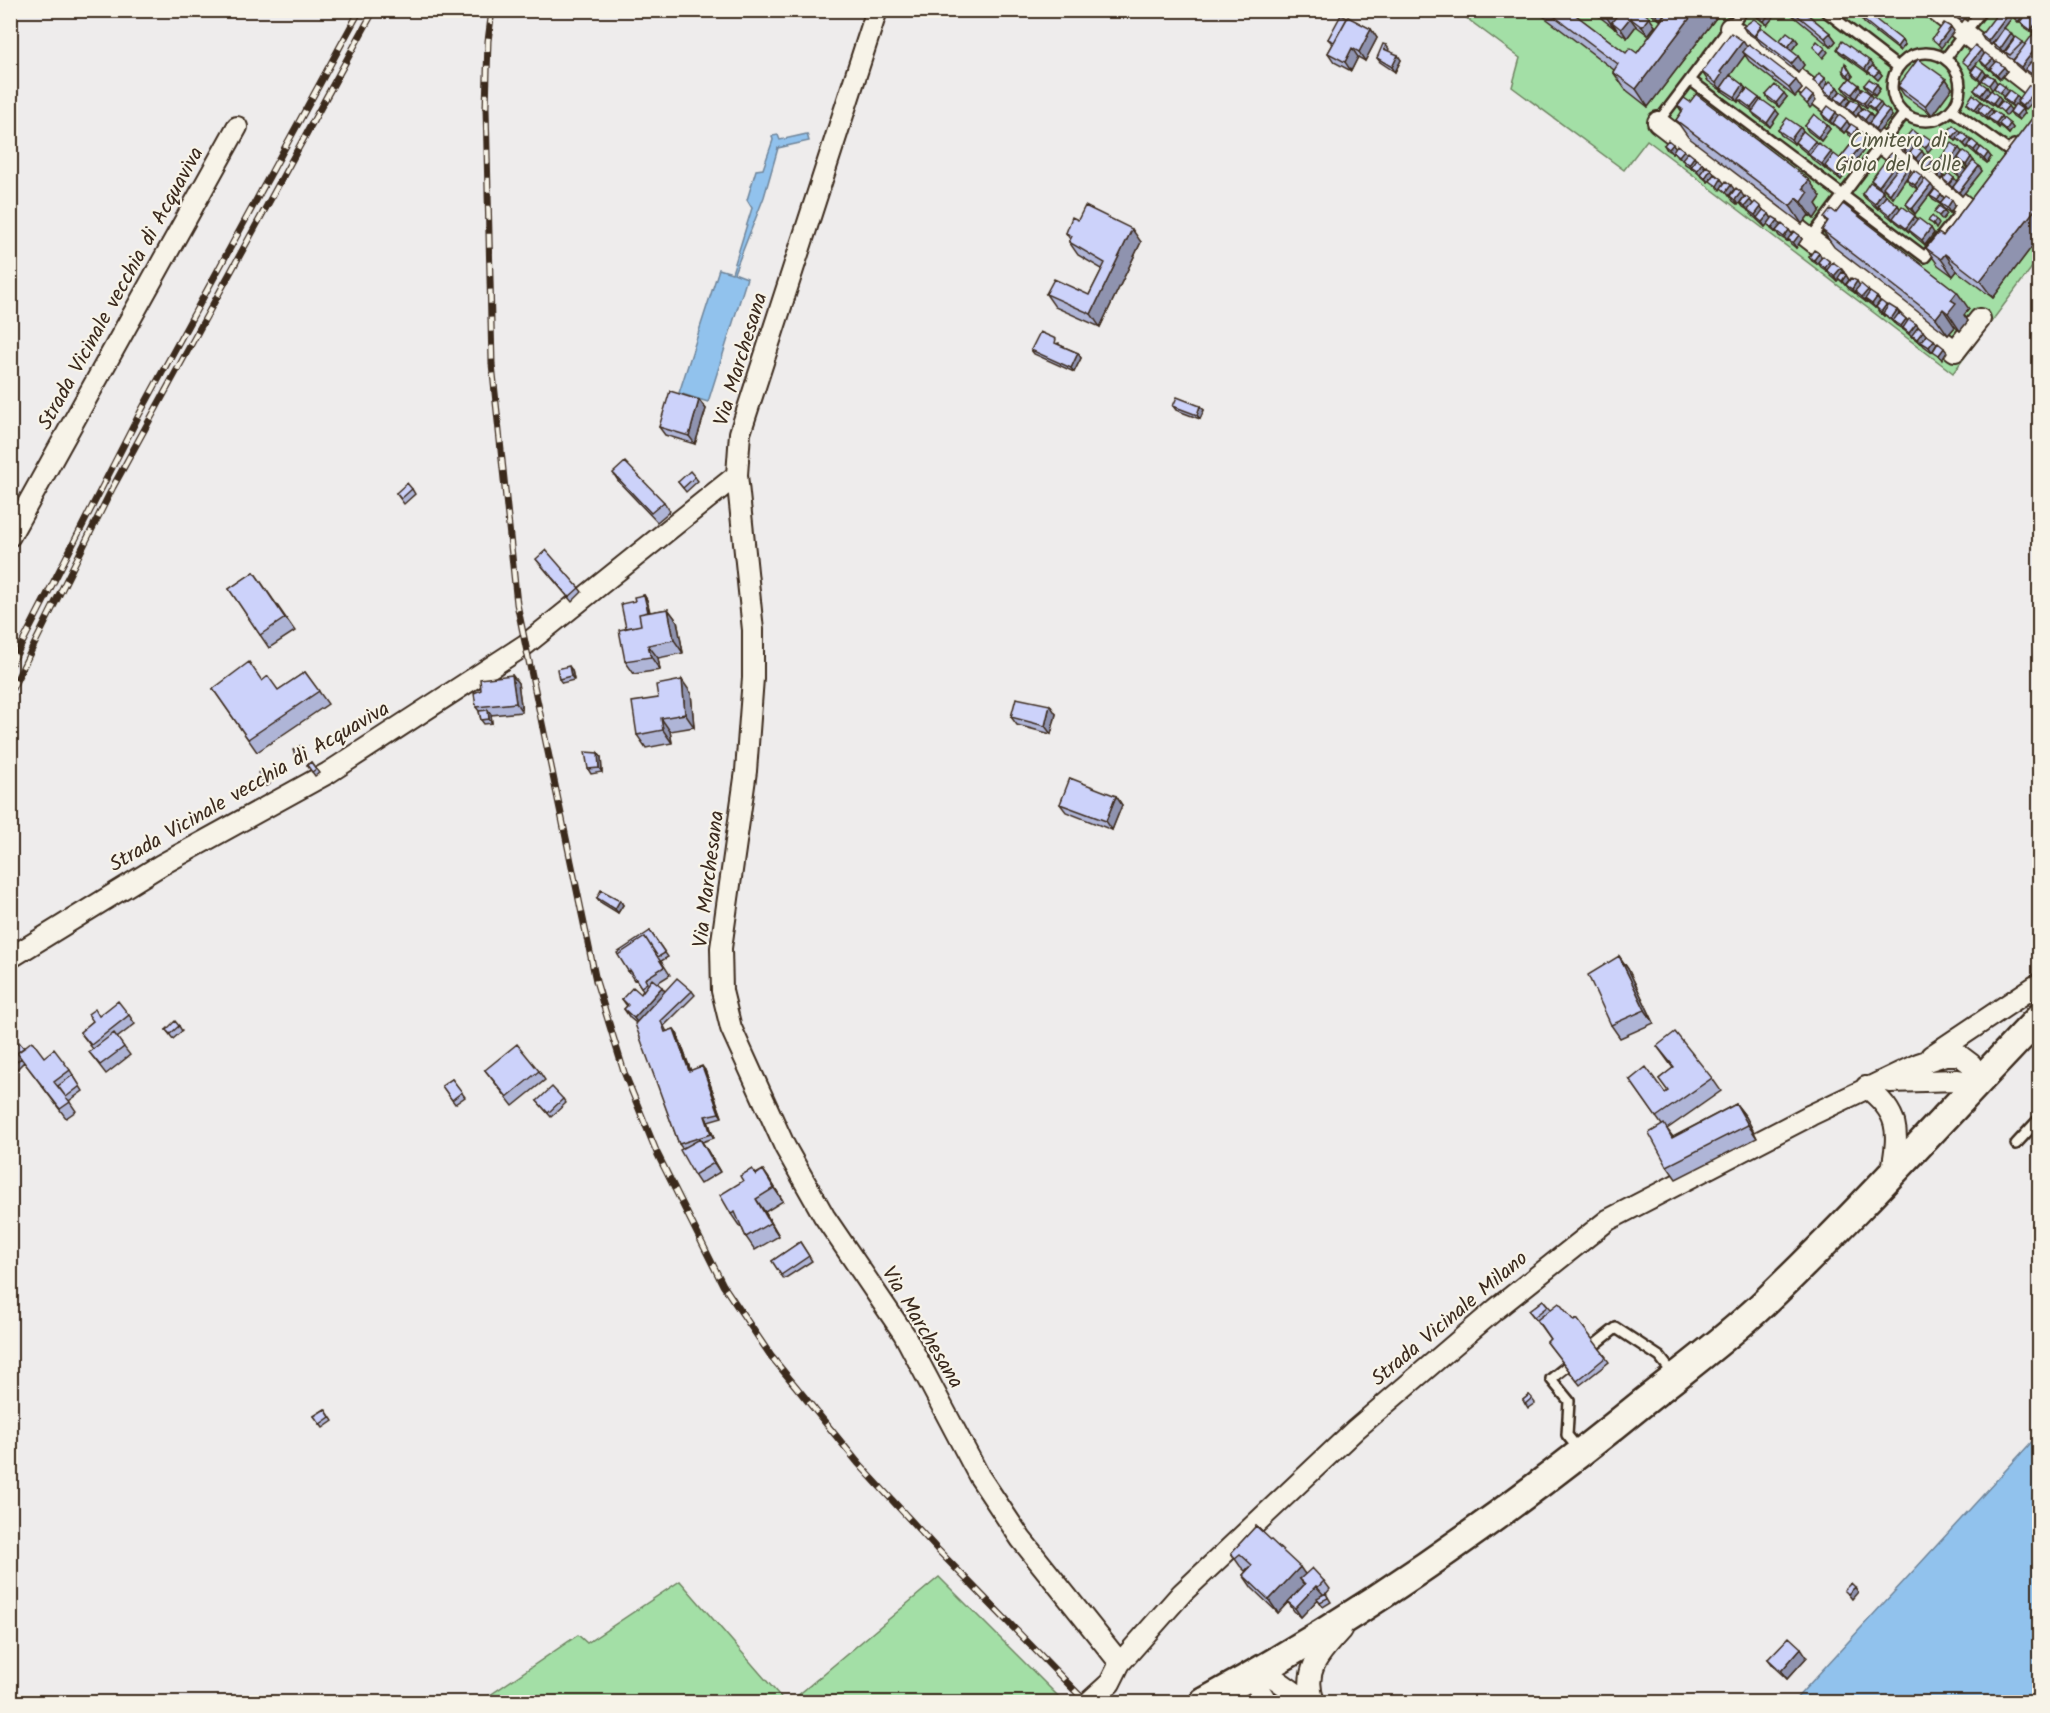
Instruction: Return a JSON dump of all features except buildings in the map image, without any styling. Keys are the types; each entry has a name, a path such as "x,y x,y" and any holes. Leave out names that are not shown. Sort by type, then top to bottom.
{"main road":[{"path":"1204,1702 1362,1607 1469,1536 1581,1453 1676,1377 1762,1304 2040,1017"}],"street":[{"name":"Via Marchesana","path":"877,10 740,433 737,475 753,630 753,678 746,771 721,948 722,991 731,1029 751,1076 790,1157 824,1216 904,1334 979,1476 1021,1539 1120,1663"},
{"path":"1935,10 2040,92"},
{"path":"1730,28 1882,144 1968,203"},
{"path":"1659,122 1955,351 1980,319"},
{"name":"Strada Vicinale vecchia di Acquaviva","path":"10,536 237,127"},
{"name":"Strada Vicinale vecchia di Acquaviva","path":"10,958 161,865 328,773 525,645 737,475"},
{"path":"1918,1064 2040,983"},
{"path":"1945,1054 1959,1055 1971,1064 1978,1081 1900,1080 1866,1088 1945,1054"},
{"path":"1866,1088 1882,1099 1896,1121 1897,1142 1892,1170"},
{"name":"Strada Vicinale Milano","path":"1089,1702 1110,1683 1120,1663 1182,1593 1356,1429 1578,1241 1608,1220 1640,1202 1866,1088"},
{"path":"1314,1702 1310,1687 1310,1671 1317,1656 1362,1607"},
{"path":"1267,1702 1258,1688 1258,1671 1270,1676 1308,1702"}],"lane":[{"path":"1659,122 1743,10"},
{"path":"1824,10 1899,67"},
{"path":"1945,59 1982,10"},
{"path":"1928,53 1945,59 1955,69 1959,79 1958,101 1952,110 1932,121 1920,121 1904,114 1894,100 1892,89 1899,67 1917,54 1928,53"},
{"path":"1690,80 1925,257 1968,203"},
{"path":"1952,110 2009,151 2021,135"},
{"path":"1810,239 1904,114"},
{"path":"2016,1144 2040,1118"},
{"path":"1581,1453 1567,1436 1569,1401 1551,1379 1616,1328 1660,1357 1676,1377"}],"green space":[{"name":"Cimitero di Gioia del Colle","path":"1457,11 2039,11 2039,258 1953,373 1647,140 1624,170 1512,87 1520,58"},
{"path":"939,1577 1064,1702 790,1702"},
{"path":"680,1581 785,1702 480,1702 578,1635 587,1643"}],"water":[{"path":"807,134 809,141 778,148 764,197 734,273 747,278 708,402 679,393 719,269 732,273 752,208 747,200 756,170 763,169 773,140 772,136 778,135 780,140"},
{"path":"2039,1434 2039,1702 1793,1702"}],"railway":[{"path":"10,667 140,413 360,10"},
{"path":"10,693 113,487 374,10"},
{"path":"492,10 488,41 486,107 492,364 517,604 596,981 624,1072 657,1153 723,1285 771,1356 859,1464 937,1549 1086,1702"}]}
